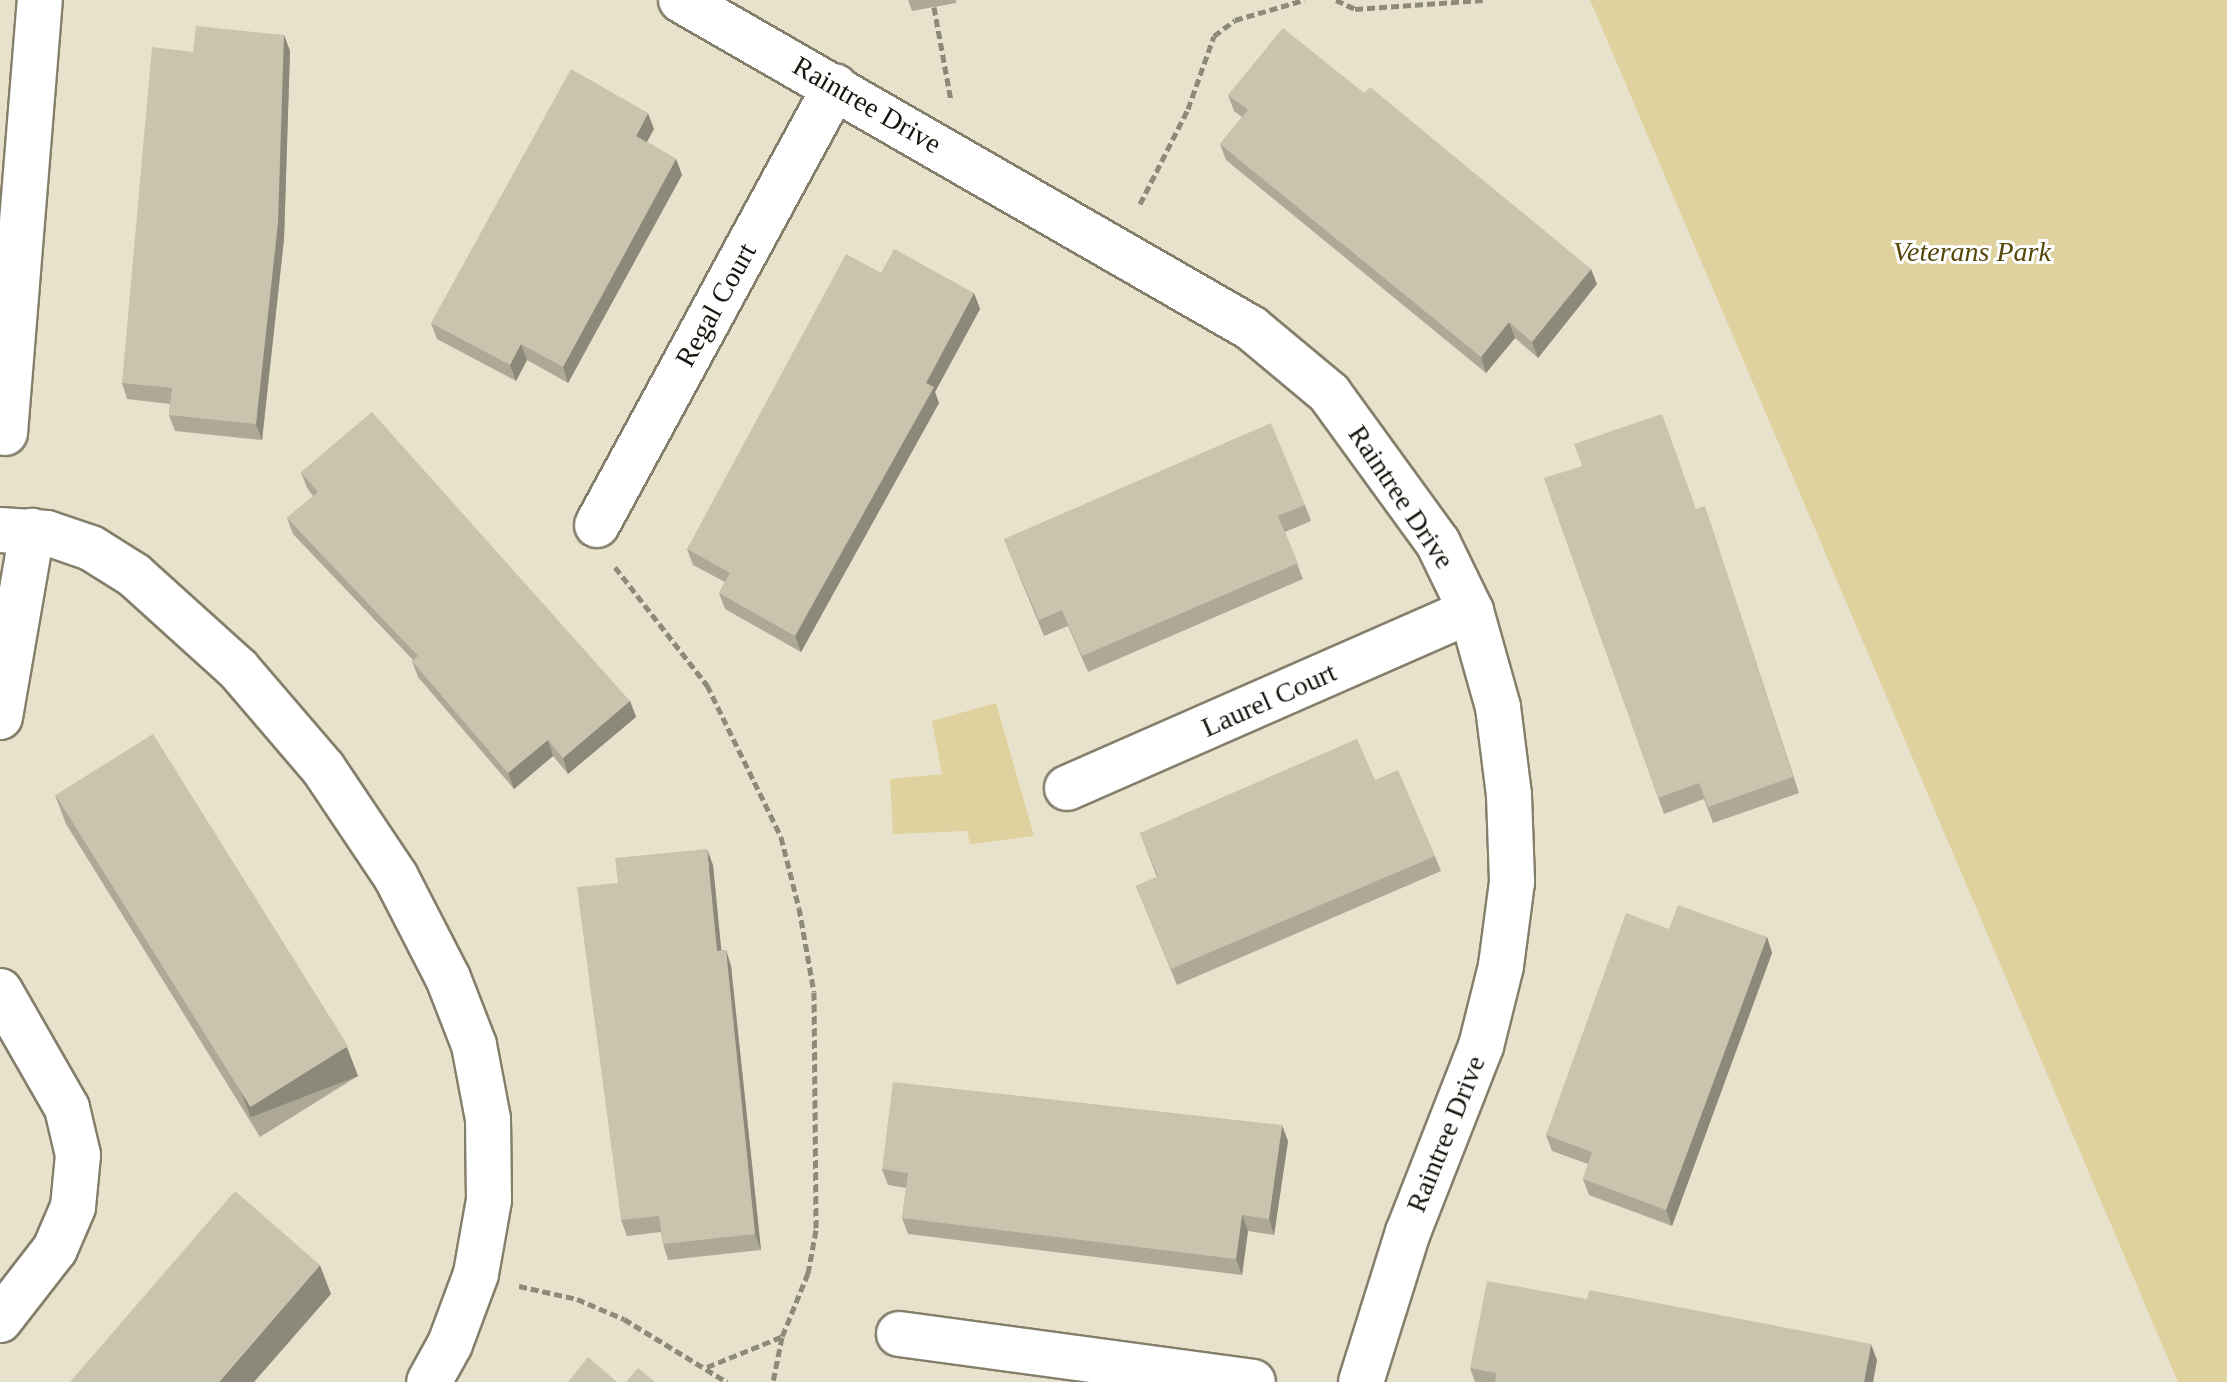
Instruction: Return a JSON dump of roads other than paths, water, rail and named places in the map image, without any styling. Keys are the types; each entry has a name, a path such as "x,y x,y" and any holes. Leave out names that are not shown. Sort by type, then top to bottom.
{"street":[{"path":"5,433 40,0"},
{"name":"Raintree Drive","path":"681,0 1251,328 1329,393 1438,543 1471,611 1498,707 1509,795 1512,882 1501,966 1481,1046 1408,1232 1361,1382"},
{"name":"Regal Court","path":"597,525 835,86"},
{"path":"0,717 16,530 91,548 134,575 238,669 323,768 396,877 448,978 474,1045 489,1133 489,1200 476,1274 450,1344 429,1382"},
{"name":"Laurel Court","path":"1067,788 1471,611"},
{"path":"0,991 67,1108 78,1155 73,1207 55,1249 0,1320"},
{"path":"899,1334 1253,1382"}],"park label":[{"name":"Veterans Park","path":"1972,252"}]}
